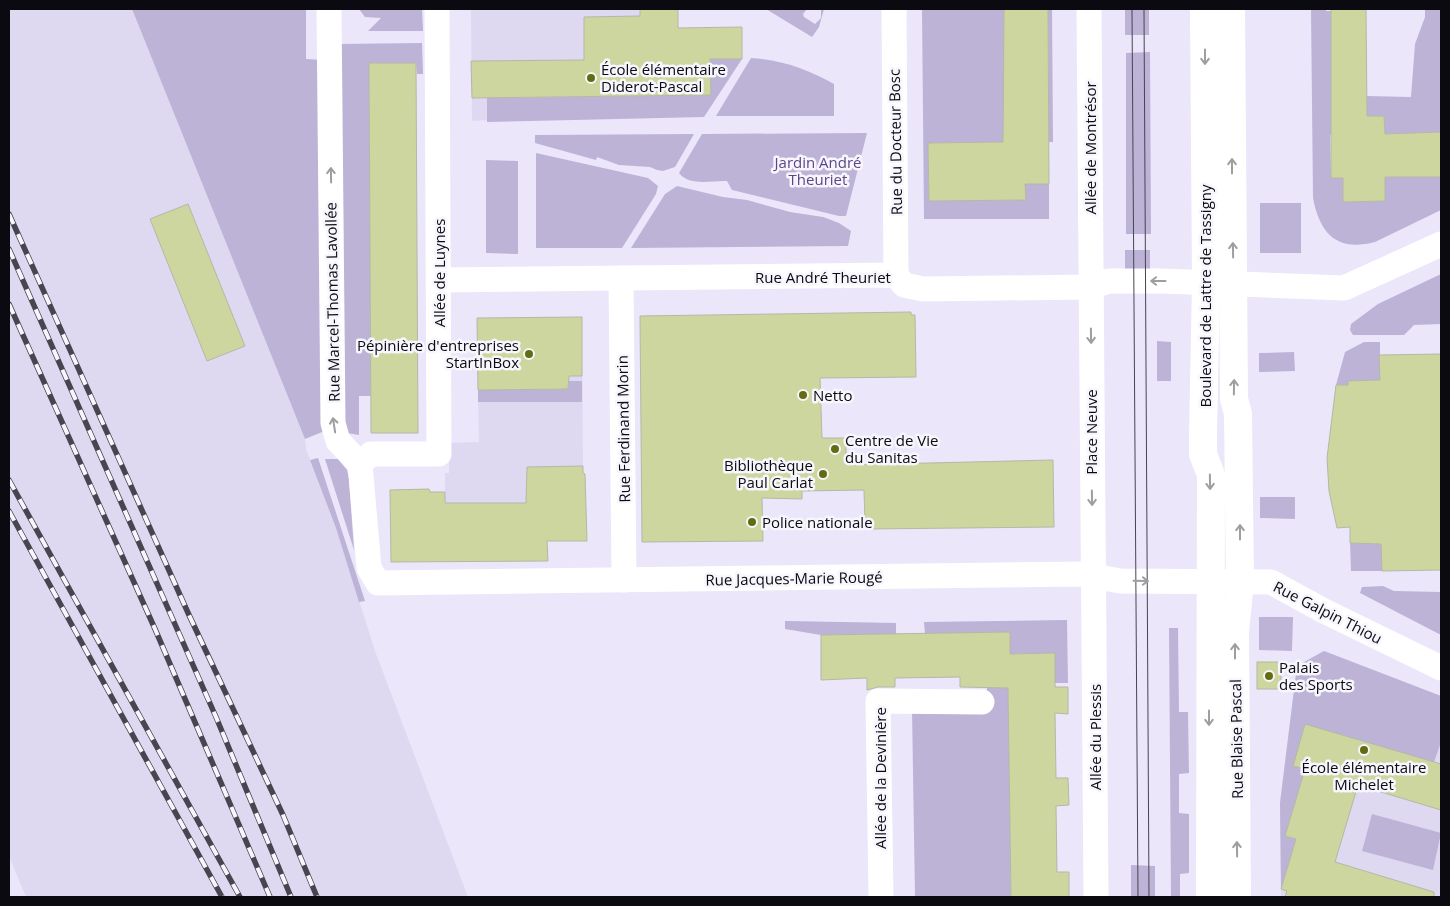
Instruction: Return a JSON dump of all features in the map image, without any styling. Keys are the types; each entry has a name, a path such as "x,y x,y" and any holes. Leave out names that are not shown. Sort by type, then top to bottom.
{"street":[{"name":"Rue Marcel-Thomas Lavollée","path":"329,9 333,423 338,441 360,464"},
{"name":"Allée de Luynes","path":"360,464 371,454 439,454 437,9"},
{"name":"Rue du Docteur Bosc","path":"894,9 896,275"},
{"name":"Allée de Montrésor","path":"1089,9 1090,287"},
{"name":"Boulevard de Lattre de Tassigny","path":"1204,9 1206,283 1203,454 1211,475 1209,582"},
{"name":"Boulevard de Lattre de Tassigny","path":"1231,9 1234,399 1238,414 1240,581"},
{"name":"Rue André Theuriet","path":"439,280 896,275 904,285 924,289 1090,287 1109,281 1344,288 1441,244"},
{"name":"Rue Ferdinand Morin","path":"621,278 624,580"},
{"name":"Place Neuve","path":"1090,287 1093,576"},
{"name":"Rue Jacques-Marie Rougé","path":"360,464 368,568 378,583 1074,574 1120,581 1209,582"},
{"name":"Allée du Plessis","path":"1093,576 1096,897"},
{"name":"Rue Blaise Pascal","path":"1237,897 1235,632 1240,581"},
{"name":"Rue Galpin Thiou","path":"1209,582 1271,582 1324,611 1441,668"},
{"name":"Rue Blaise Pascal","path":"1209,582 1210,897"},
{"name":"Allée de la Devinière","path":"881,897 878,701 982,702"}],"shaded area":[{"path":"9,9 132,9 305,439 306,449 336,528 375,651 468,897 26,897 9,856"},
{"name":"École élémentaire Diderot-Pascal","path":"471,9 678,9 678,28 742,27 742,59 711,59 711,95 487,98 487,120 472,121"},
{"path":"582,317 583,473 585,474 587,541 547,541 548,561 391,562 390,490 429,489 430,492 445,492 445,473 449,473 449,443 479,442 477,318"},
{"name":"École élémentaire Michelet","path":"1324,651 1441,696 1441,897 1281,897 1280,803 1297,666"}],"green space":[{"path":"132,9 306,9 306,59 323,60 327,430 305,439"},
{"path":"359,9 422,9 423,31 368,31 381,18 365,17"},
{"path":"766,9 807,9 803,14 804,17 815,24 821,18 821,9 824,9 819,27 812,37"},
{"path":"922,9 1004,9 1004,142 928,143 929,201 1025,200 1025,184 1049,184 1049,219 924,219"},
{"path":"1048,9 1052,9 1053,142 1049,142"},
{"path":"1125,9 1149,9 1149,35 1125,35"},
{"path":"1311,9 1331,11 1342,134 1330,135 1331,177 1343,178 1343,202 1385,201 1385,177 1441,177 1441,210 1375,242 1350,244 1341,242 1332,237 1326,230 1316,211 1313,198"},
{"path":"1425,9 1441,9 1441,132 1385,134 1384,116 1367,116 1366,96 1411,97 1415,44 1425,17"},
{"path":"422,43 423,74 417,74 416,63 369,63 371,396 359,396 359,435 347,433 342,429 338,44"},
{"path":"1150,52 1151,234 1126,234 1126,53"},
{"name":"Jardin André Theuriet","path":"751,58 794,66 834,84 834,116 716,116"},
{"path":"710,59 742,59 704,117 487,122 487,98 710,95"},
{"name":"Jardin André Theuriet","path":"867,133 846,216 839,216 732,190 727,181 702,182 689,180 679,173 702,134"},
{"path":"694,134 675,167 663,171 650,167 619,165 597,157 596,160 535,143 535,135"},
{"path":"536,153 648,178 658,186 656,194 622,248 536,248"},
{"path":"486,160 518,161 518,254 486,253"},
{"name":"Jardin André Theuriet","path":"677,186 723,197 747,200 790,212 823,217 839,223 851,231 848,246 631,248 665,194"},
{"path":"1260,203 1301,203 1301,253 1260,253"},
{"path":"1125,250 1150,250 1150,272 1125,272"},
{"path":"1441,274 1441,324 1414,325 1404,335 1353,335 1350,330 1351,324 1378,304"},
{"path":"1157,341 1171,342 1171,381 1157,381"},
{"path":"1364,342 1380,342 1380,380 1349,381 1348,385 1336,385 1345,352"},
{"path":"1294,352 1295,371 1259,372 1259,353"},
{"path":"569,381 582,381 582,402 478,402 478,390 568,389"},
{"path":"318,458 365,601 359,602 336,528 310,460"},
{"path":"325,459 338,459 347,470 354,550"},
{"path":"1260,497 1295,497 1295,519 1260,518"},
{"path":"1350,543 1382,544 1382,571 1351,571"},
{"path":"1383,586 1394,591 1441,592 1441,635 1360,593 1362,587"},
{"path":"1259,617 1293,617 1292,651 1259,650"},
{"path":"1067,620 1068,683 1055,683 1055,653 1010,654 1010,632 925,634 924,622"},
{"path":"785,621 896,623 896,634 821,635 785,629"},
{"path":"1169,628 1178,628 1179,712 1188,712 1189,773 1179,774 1179,813 1189,814 1189,873 1180,874 1180,897 1171,897"},
{"path":"1324,651 1441,696 1441,742 1434,762 1305,725 1294,766 1315,773 1302,780 1285,836 1296,839 1281,889 1280,803 1297,666"},
{"path":"987,676 1008,676 1011,897 915,897 912,709 987,707"},
{"path":"1372,814 1441,833 1433,870 1362,851"},
{"path":"1131,865 1155,866 1155,897 1131,897"}],"building":[{"name":"École élémentaire Diderot-Pascal","path":"640,9 678,9 678,28 742,27 742,59 710,59 711,95 472,98 471,61 584,60 584,17 640,16"},
{"path":"1004,9 1048,9 1049,184 1025,184 1026,200 929,201 928,143 1003,142"},
{"path":"1331,9 1366,9 1367,116 1384,116 1385,134 1441,132 1441,177 1385,177 1385,201 1343,202 1343,178 1331,178"},
{"path":"369,63 416,63 418,433 371,433"},
{"path":"188,204 245,346 207,361 150,219"},
{"path":"911,312 911,315 915,315 916,377 820,378 822,438 846,438 846,465 1053,460 1054,527 868,529 868,523 865,523 864,490 802,491 802,499 762,498 763,541 642,542 640,316"},
{"name":"Pépinière d'entreprises StartInBox","path":"582,317 582,376 569,376 568,389 478,390 477,318"},
{"path":"1441,354 1441,570 1382,571 1381,544 1350,543 1350,527 1337,528 1329,491 1327,458 1336,385 1348,385 1348,381 1380,380 1379,355"},
{"path":"583,466 583,473 585,474 587,541 547,541 548,561 391,562 390,490 429,489 430,492 445,492 445,503 526,503 527,467"},
{"path":"1010,632 1010,654 1055,653 1055,687 1068,687 1068,714 1055,713 1056,778 1068,778 1069,805 1056,806 1057,872 1069,872 1069,897 1011,897 1008,688 960,687 960,677 895,678 895,687 878,687 867,690 867,678 821,680 821,635"},
{"name":"Palais des Sports","path":"1257,662 1281,662 1281,689 1257,689"},
{"path":"1305,724 1441,764 1441,810 1358,785 1335,862 1434,892 1434,897 1285,897 1287,891 1281,889 1296,839 1285,836 1305,769 1293,766"}],"tram line":[{"path":"1132,9 1138,897"},
{"path":"1144,9 1149,897"}],"railway":[{"path":"9,214 189,615 283,815 317,897"},
{"path":"9,249 216,717 291,897"},
{"path":"9,304 155,629 270,897"},
{"path":"9,480 240,897"},
{"path":"9,511 222,897"}],"place":[{"name":"École élémentaire Diderot-Pascal","path":"591,78"},
{"name":"Pépinière d'entreprises StartInBox","path":"529,354"},
{"name":"Netto","path":"803,395"},
{"name":"Centre de Vie du Sanitas","path":"835,449"},
{"name":"Bibliothèque Paul Carlat","path":"823,474"},
{"name":"Police nationale","path":"752,522"},
{"name":"Palais des Sports","path":"1269,676"},
{"name":"École élémentaire Michelet","path":"1364,750"}]}
